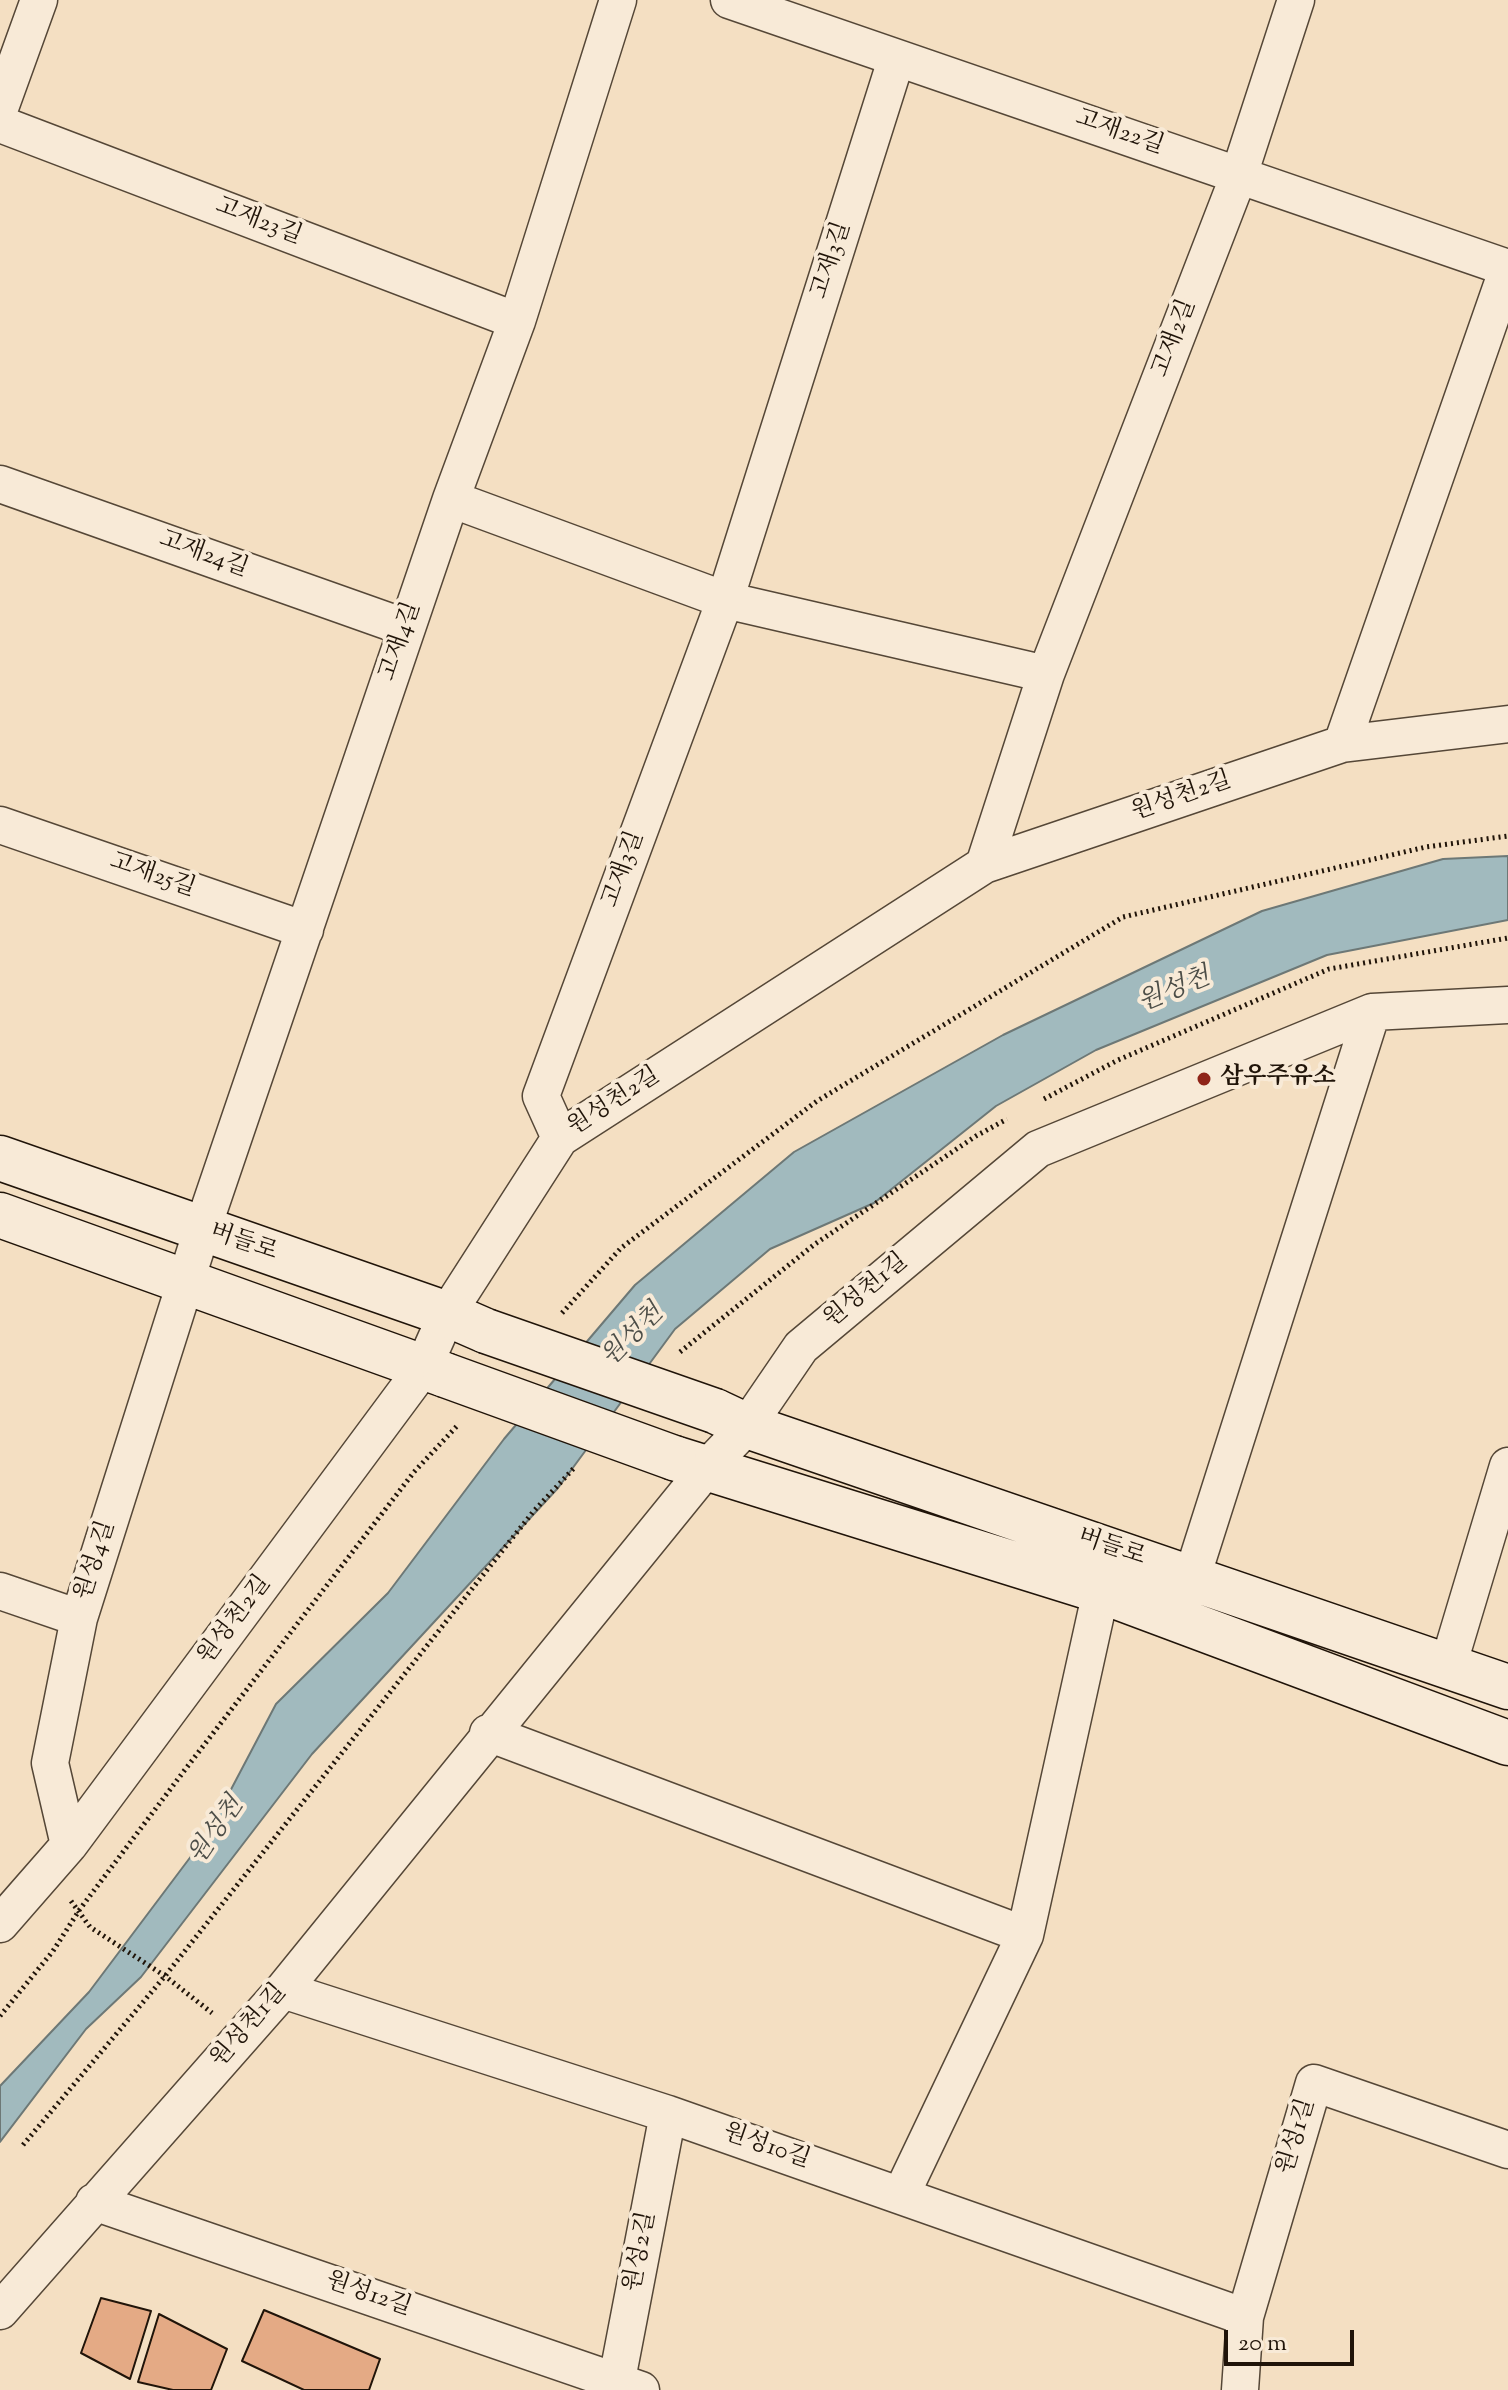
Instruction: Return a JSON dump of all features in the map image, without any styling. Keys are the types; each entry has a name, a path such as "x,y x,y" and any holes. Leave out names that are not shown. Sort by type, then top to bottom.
{"street":[{"path":"0,108 39,0"},
{"name":"고재4길","path":"186,1283 451,499 517,321 618,0"},
{"name":"고재22길","path":"729,0 896,60 1508,268 1342,744"},
{"name":"고재2길","path":"984,865 1046,674 1239,175 1296,0"},
{"name":"고재3길","path":"560,1138 541,1096 725,600 896,60"},
{"name":"고재23길","path":"0,124 517,321"},
{"name":"고재24길","path":"0,484 407,628"},
{"path":"451,499 725,600 1046,674"},
{"name":"원성천2길","path":"0,1924 69,1845 434,1372 447,1314 560,1138 984,865 1342,744 1508,724"},
{"name":"고재25길","path":"0,825 305,930"},
{"name":"원성천1길","path":"0,2311 283,1990 488,1733 690,1463 801,1347 1038,1149 1372,1012 1508,1005"},
{"path":"1192,1577 1372,1012"},
{"name":"버들로","path":"0,1158 447,1314 486,1331 731,1418 1508,1687"},
{"path":"0,1215 434,1372"},
{"name":"원성4길","path":"69,1845 50,1763 79,1618 186,1283"},
{"name":"버들로","path":"434,1372 690,1463 1101,1591 1508,1743"},
{"path":"1448,1666 1508,1466"},
{"path":"0,1591 79,1618"},
{"name":"버들로","path":"901,2195 1025,1935 1101,1591"},
{"path":"488,1733 1025,1935"},
{"name":"원성10길","path":"283,1990 668,2114 1245,2317"},
{"name":"원성1길","path":"1240,2390 1245,2317 1314,2083 1508,2150"},
{"name":"원성2길","path":"625,2387 668,2114"},
{"name":"원성12길","path":"94,2202 625,2387"}],"path":[{"path":"559,1316 621,1248 817,1101 1123,917 1426,847 1508,836"},
{"path":"0,2016 53,1951 80,1909 414,1472 466,1416"},
{"path":"80,1909 90,1927 157,1974 165,1976 242,2036"}],"water":[{"name":"원성천","path":"1508,856 1508,920 1327,955 1096,1050 996,1106 874,1203 770,1249 675,1329 558,1488 312,1754 141,1977 86,2029 0,2142 0,2086 89,1992 207,1835 276,1704 388,1593 504,1439 635,1285 794,1152 1003,1035 1262,911 1443,859"}],"building":[{"path":"101,2298 151,2311 130,2379 81,2353"},
{"path":"264,2310 380,2359 369,2390 304,2390 242,2361"},
{"path":"159,2314 227,2349 211,2390 173,2390 138,2382"}],"place":[{"name":"삼우주유소","path":"1204,1079"}]}
